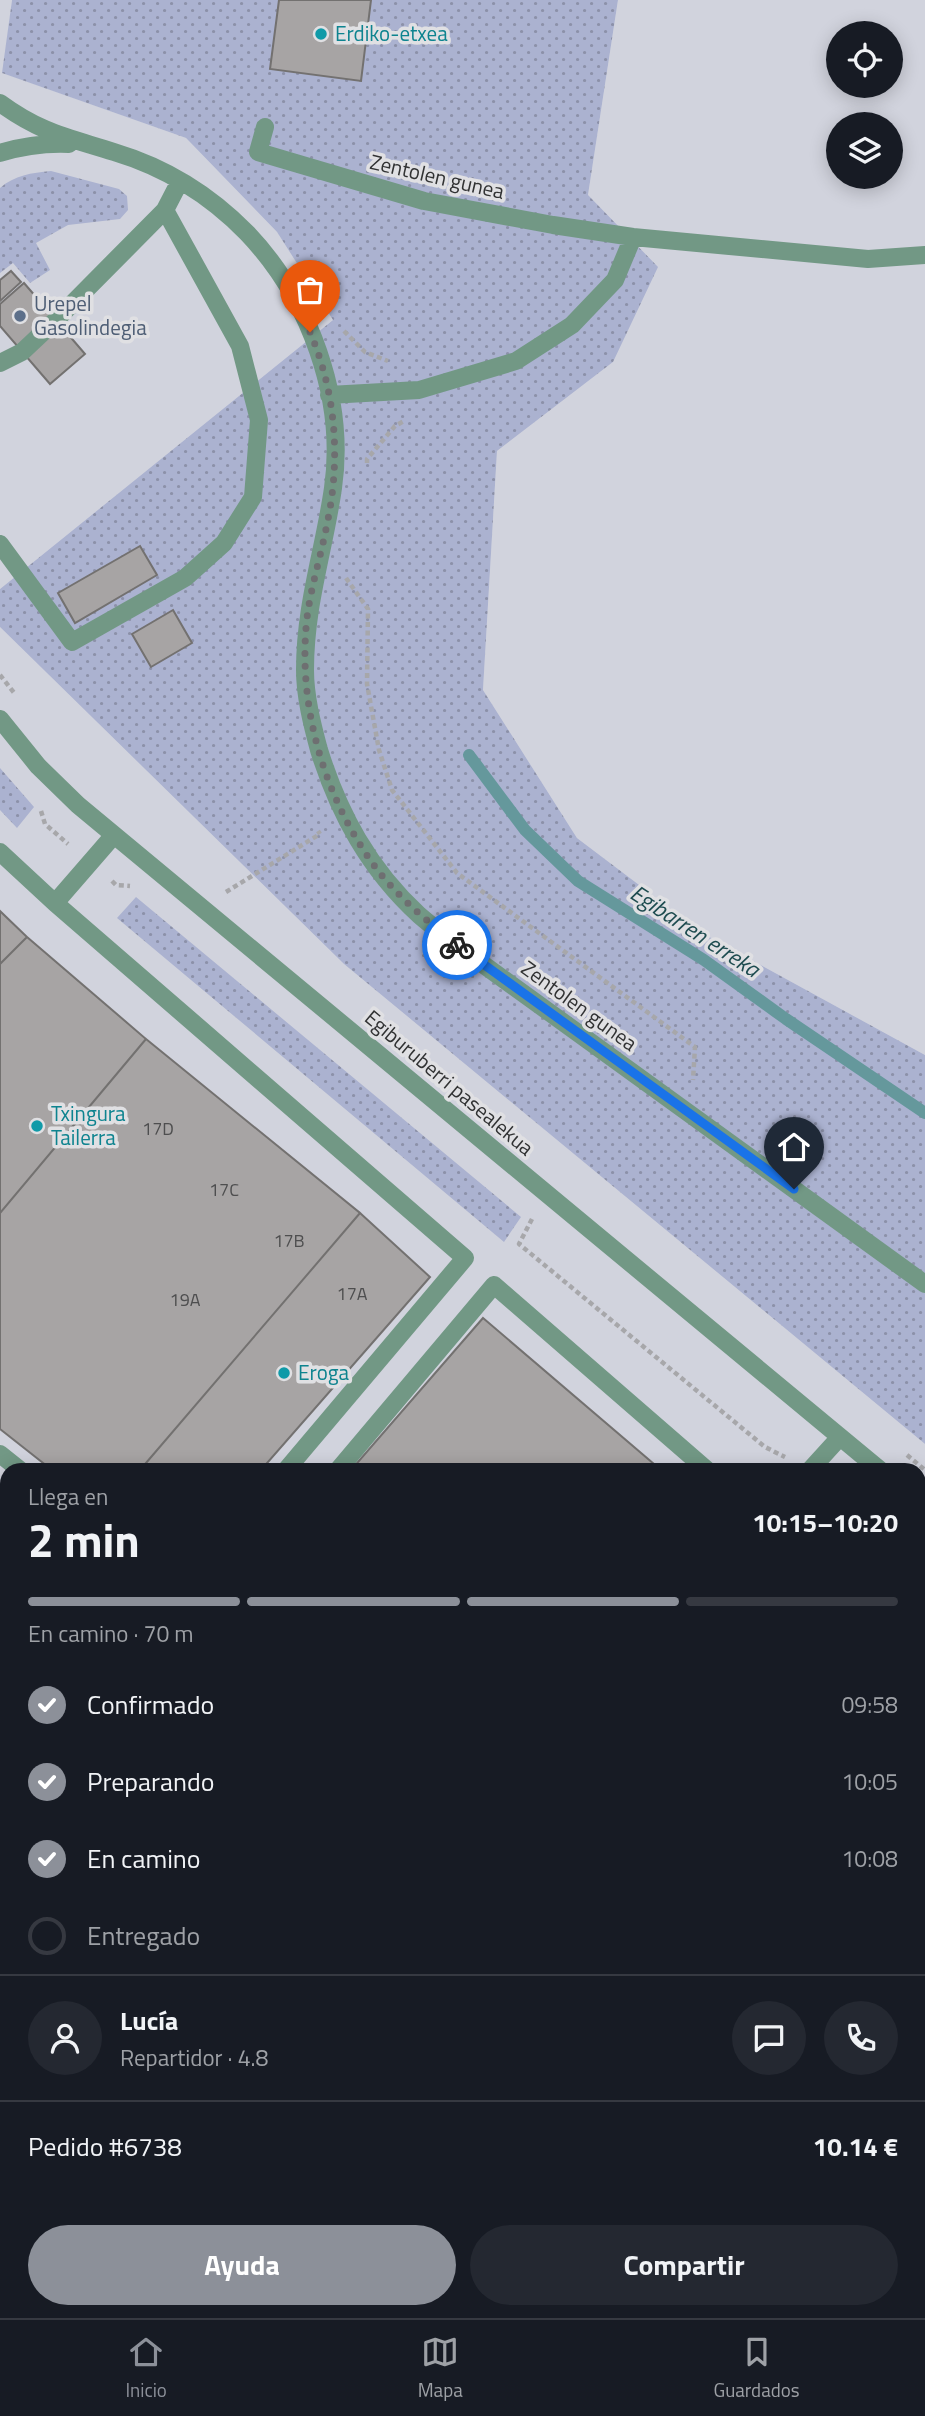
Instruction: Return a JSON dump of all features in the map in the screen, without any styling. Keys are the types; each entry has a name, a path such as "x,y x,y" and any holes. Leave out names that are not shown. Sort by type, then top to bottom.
{"street":[{"name":"Zentolen gunea","path":"0,103 41,129 151,165 211,201 247,234 279,274 301,312 319,352 336,439 334,484 307,620 305,673 312,725 327,776 344,819 377,869 418,914 466,952 925,1284"},
{"name":"Zentolen gunea","path":"265,127 258,152 424,201 633,237 868,258 925,255"},
{"name":"Zentolen gunea","path":"0,153 19,147 53,143 87,144"},
{"path":"0,363 22,352 165,210 180,181"},
{"path":"0,544 72,642 185,578 224,543 253,497 259,420 240,346 165,210"},
{"path":"329,395 419,390 516,361 572,324 615,280 633,237"},
{"name":"Egiburuberri pasealekua","path":"0,719 38,766 78,805 872,1463"},
{"path":"55,903 114,835"},
{"path":"0,852 55,903 465,1258 292,1463"},
{"path":"344,1463 494,1285 699,1463"},
{"path":"816,1463 840,1437"}],"path":[{"path":"339,323 346,335 365,352 396,363 416,365 422,412 395,426 367,459 365,472"},
{"path":"348,565 346,577 368,608 367,684 379,750 391,790 457,873 695,1047 692,1080 703,1088"},
{"path":"37,799 45,824 116,885 135,887"},
{"path":"226,892 320,834"},
{"path":"532,1219 519,1244 765,1447 789,1459"}],"shaded area":[{"path":"0,0 12,0 3,73 186,138 277,232 333,320 0,589"},
{"path":"12,0 618,0 588,195 658,267 613,362 497,451 483,690 577,838 704,934 925,1055 925,1444 344,964 0,627 0,589 333,320 277,232 186,138 2,73"},
{"path":"618,0 925,0 925,1055 704,934 577,838 483,690 497,451 613,362 588,195"},
{"path":"51,171 119,189 127,196 128,210 120,219 68,225 36,243 50,270 30,283 13,263 0,273 0,188 24,175"},
{"path":"0,627 344,964 925,1444 925,1463 0,1463"},
{"path":"0,768 34,807 17,828 0,810"},
{"path":"136,897 521,1217 504,1242 117,918"}],"building":[{"name":"Erdiko-etxea","path":"279,0 371,0 361,81 270,69"},
{"path":"11,271 21,282 0,301 0,280"},
{"path":"24,283 85,354 50,384 0,326 0,304"},
{"path":"140,546 157,575 75,623 58,593"},
{"path":"173,610 192,643 151,667 132,634"},
{"path":"0,911 27,937 0,964"},
{"name":"Txingura Tailerra","path":"27,937 146,1039 0,1213 0,964"},
{"path":"146,1039 360,1213 146,1463 43,1463 0,1429 0,1213"},
{"name":"Eroga","path":"360,1213 430,1277 267,1463 146,1463"},
{"path":"483,1318 653,1463 357,1463"}],"waterway":[{"name":"Egibarren erreka","path":"469,755 525,830 578,881 704,960 925,1113"}],"way so far":[{"path":"310,332 319,352 336,439 334,484 307,620 305,673 312,725 327,776 344,819 377,869 418,914 457,945"}],"place":[{"name":"Erdiko-etxea","path":"321,34"},
{"name":"Urepel Gasolindegia","path":"20,316"},
{"name":"Txingura Tailerra","path":"37,1126"},
{"name":"Eroga","path":"284,1373"}],"route":[{"path":"457,945 794,1189"}]}
